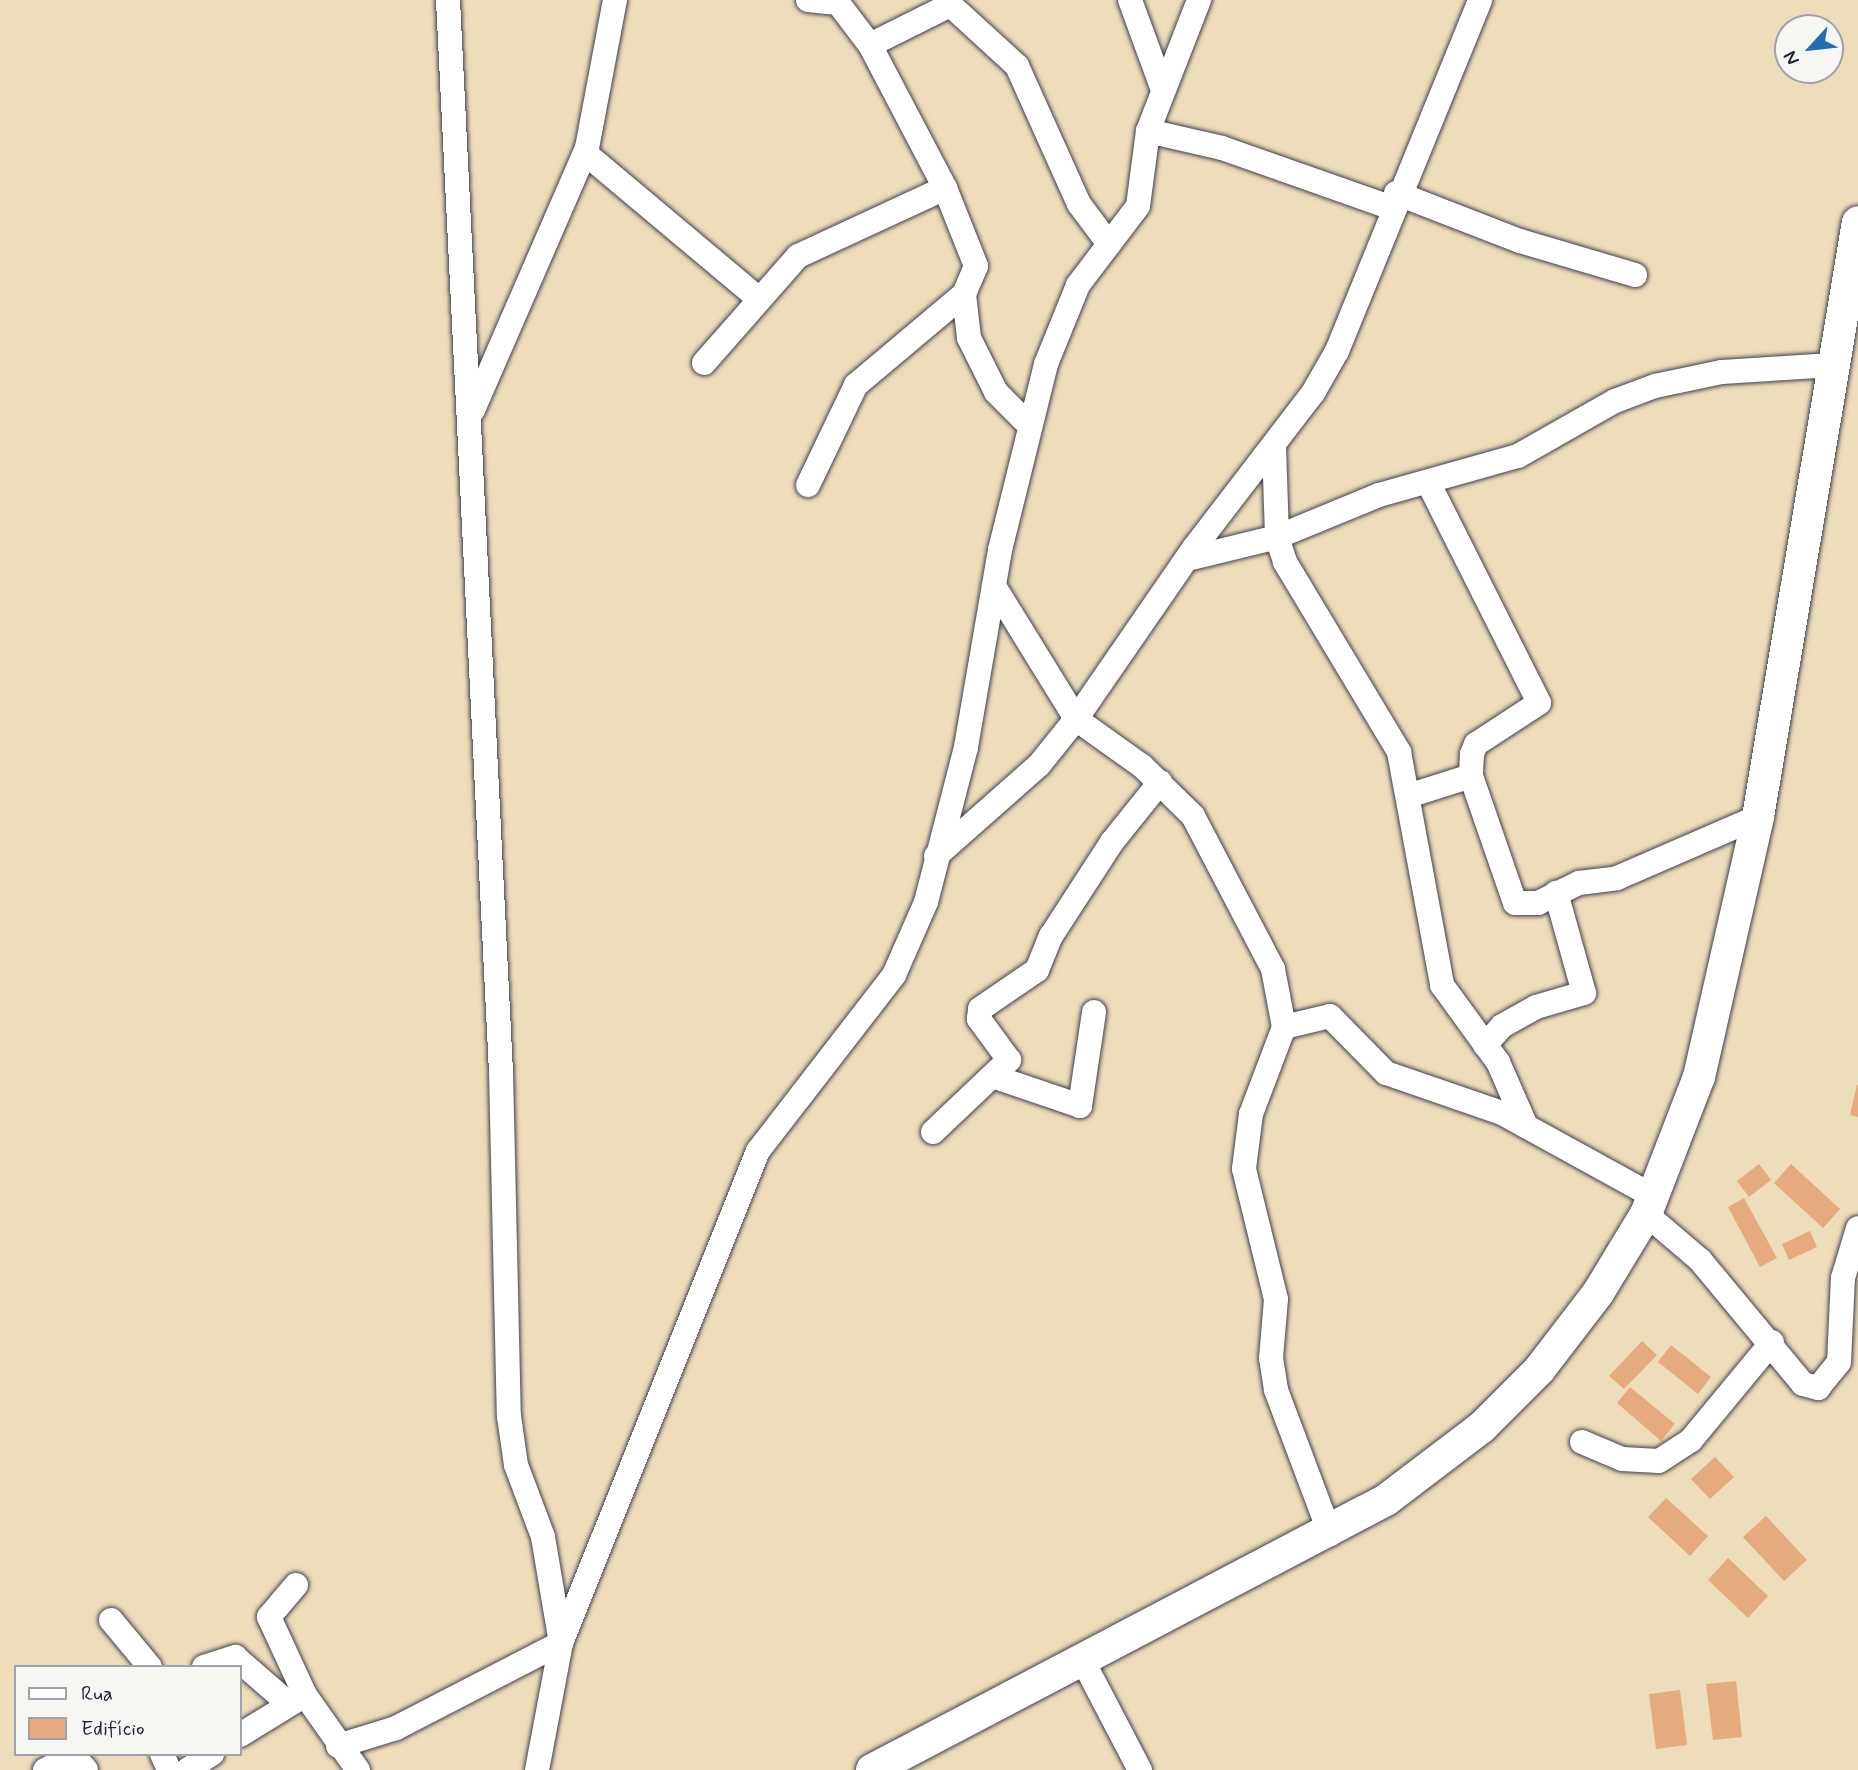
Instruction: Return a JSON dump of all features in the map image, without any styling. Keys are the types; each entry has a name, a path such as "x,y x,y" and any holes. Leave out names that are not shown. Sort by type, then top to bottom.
{"main road":[{"path":"872,1770 1330,1534 1482,1427 1539,1370 1598,1293 1649,1205 1699,1077 1758,817 1858,222"}],"street":[{"path":"448,0 501,1057 509,1416 516,1465 543,1537 561,1643"},
{"path":"470,417 585,153 615,0"},
{"path":"808,0 838,3 870,45 945,188 976,265 964,294 856,385 808,485"},
{"path":"1130,0 1163,90"},
{"path":"537,1770 561,1643 758,1151 894,975 926,902 976,700 994,586 1030,426 1065,313 1142,195 1148,131 1199,0"},
{"path":"936,856 1039,765 1076,719 1187,559 1274,446 1332,361 1393,200 1480,0"},
{"path":"870,45 947,2 1017,66 1079,204 1109,244"},
{"path":"1148,131 1222,148 1635,275"},
{"path":"585,153 759,299"},
{"path":"704,363 798,256 945,188"},
{"path":"964,294 982,373 1030,426"},
{"path":"1187,559 1277,537 1428,482 1542,446 1615,401 1655,386 1722,372 1832,365"},
{"path":"1274,446 1277,537 1306,601 1391,731 1408,796 1437,971 1448,998 1511,1084 1526,1126"},
{"path":"1428,482 1539,703 1476,744 1471,776 1515,903 1538,903 1556,893 1617,878 1758,817"},
{"path":"994,586 1076,719 1160,782 1193,816 1256,931 1273,969 1284,1027 1251,1114 1244,1170 1276,1300 1271,1358 1276,1390 1330,1534"},
{"path":"1408,796 1471,776"},
{"path":"933,1132 995,1077 1009,1052 979,1018 980,1009 1037,970 1051,936 1112,842 1160,782"},
{"path":"1485,1045 1502,1026 1536,1007 1584,993 1556,893"},
{"path":"995,1077 1080,1106 1094,1012"},
{"path":"1284,1027 1330,1016 1386,1073 1471,1099 1526,1126 1649,1205 1772,1342 1803,1384 1818,1388 1830,1379 1839,1362 1843,1278 1858,1228"},
{"path":"1582,1442 1622,1459 1659,1461 1691,1440 1772,1342"},
{"path":"296,1586 269,1617 297,1699"},
{"path":"111,1620 148,1665"},
{"path":"338,1746 396,1728 561,1643"},
{"path":"210,1665 235,1657 297,1699 358,1770"},
{"path":"1084,1663 1140,1770"},
{"path":"242,1734 297,1699"},
{"path":"45,1770 74,1756 86,1770"},
{"path":"187,1770 209,1756"}],"building":[{"path":"1858,1085 1858,1117 1850,1115"},
{"path":"1759,1164 1771,1180 1749,1197 1737,1181"},
{"path":"1791,1164 1840,1209 1823,1228 1774,1183"},
{"path":"1744,1198 1777,1258 1760,1267 1728,1207"},
{"path":"1810,1231 1817,1247 1789,1260 1782,1244"},
{"path":"1642,1341 1657,1355 1624,1389 1609,1376"},
{"path":"1671,1345 1711,1377 1698,1394 1658,1362"},
{"path":"1630,1387 1675,1424 1661,1441 1617,1403"},
{"path":"1715,1457 1734,1477 1710,1499 1691,1479"},
{"path":"1666,1498 1708,1536 1690,1556 1648,1517"},
{"path":"1766,1516 1807,1560 1784,1581 1743,1537"},
{"path":"1728,1558 1768,1596 1748,1618 1708,1580"},
{"path":"1736,1681 1742,1737 1713,1740 1706,1684"},
{"path":"1680,1690 1687,1745 1656,1749 1649,1694"}]}
